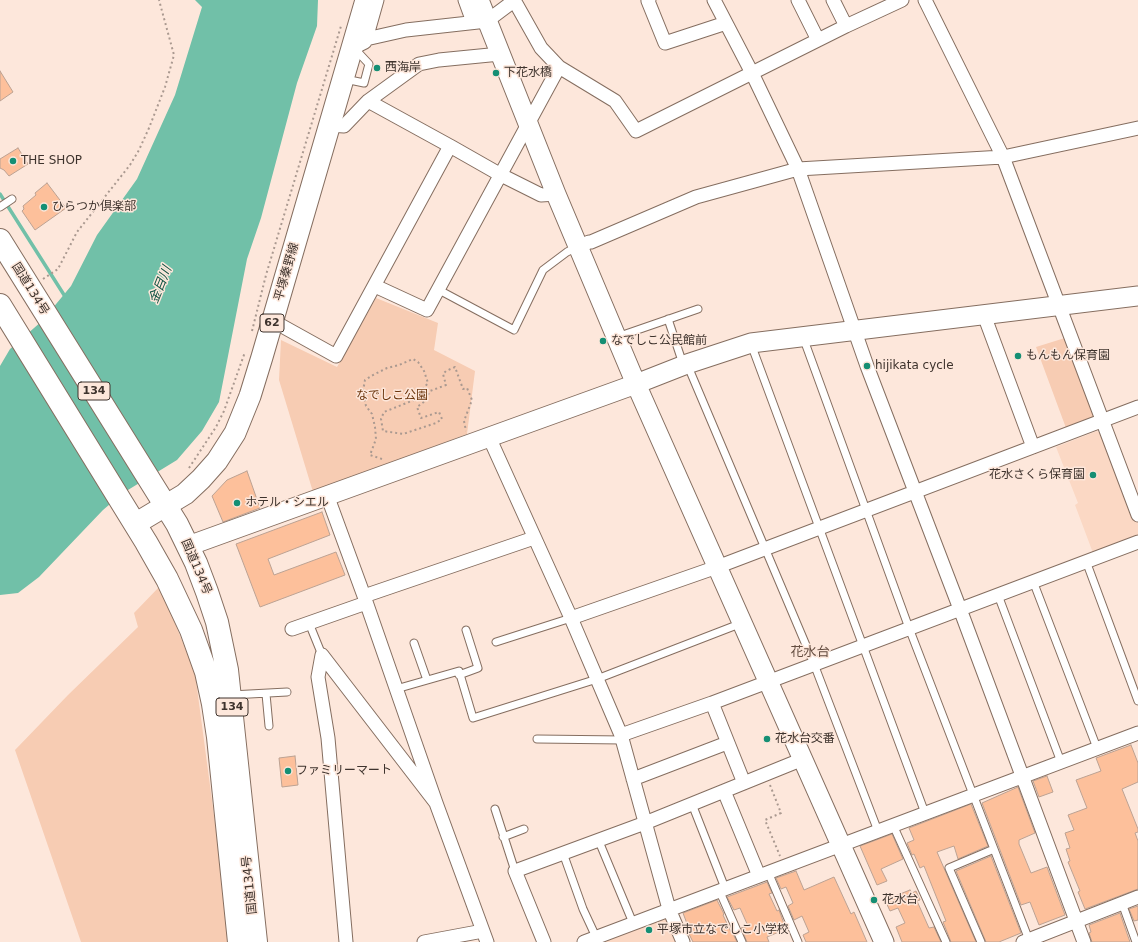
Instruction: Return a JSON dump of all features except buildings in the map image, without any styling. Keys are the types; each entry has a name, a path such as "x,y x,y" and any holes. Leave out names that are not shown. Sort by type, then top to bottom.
{"highway":[{"name":"国道134号","path":"0,240 38,288 188,546 208,592 217,622 227,670 256,942"},
{"name":"国道134号","path":"5,313 167,579 191,630 206,672 213,704 218,737 239,942"}],"main road":[{"name":"平塚秦野線","path":"130,517 165,506 185,494 217,461 235,433 250,396 273,321 343,78 352,40 366,0"}],"street":[{"path":"352,40 377,0"},
{"path":"465,0 486,18"},
{"path":"479,0 556,194 636,384 884,942"},
{"path":"486,18 494,0"},
{"path":"352,40 486,18 515,0 541,48 559,67 615,100 636,131 846,26 902,0"},
{"path":"650,0 648,1 665,43 726,23"},
{"path":"714,0 752,73 798,169 855,331 1084,942"},
{"path":"798,0 818,40"},
{"path":"834,0 846,26"},
{"path":"925,0 1003,157 1138,515"},
{"path":"329,125 344,126 368,101 419,64 439,60 500,54"},
{"path":"375,286 427,310 559,67"},
{"path":"368,101 501,175 541,195 556,194"},
{"path":"578,247 696,197 798,169 1003,157 1138,128"},
{"path":"273,321 336,356 450,146"},
{"path":"188,546 686,365 751,343 1138,296"},
{"path":"984,315 1033,447"},
{"path":"571,618 717,567 1138,407"},
{"path":"489,437 571,618 622,737 668,909 683,942"},
{"path":"327,495 485,937 424,942"},
{"path":"292,629 365,599 534,538"},
{"path":"622,737 1138,542"},
{"path":"322,655 436,803"},
{"path":"322,655 318,677 328,738 346,942"},
{"path":"712,703 744,783"},
{"path":"590,940 668,909 1138,733"},
{"path":"633,779 727,743"},
{"path":"544,942 515,871 598,839 645,823 803,759"},
{"path":"724,791 763,874"},
{"path":"1026,941 1076,920 1138,897"}],"lane":[{"path":"1,206 12,199"},
{"path":"439,290 514,330 543,270 567,252 578,247"},
{"path":"616,337 698,309"},
{"path":"668,319 686,365 814,664 878,831"},
{"path":"803,336 909,628 994,849 1026,941"},
{"path":"751,343 925,813"},
{"path":"1086,561 1138,701"},
{"path":"1033,582 1097,748"},
{"path":"998,595 1061,762"},
{"path":"496,642 571,618"},
{"path":"309,623 322,655"},
{"path":"396,689 459,671 473,718 597,679 742,623"},
{"path":"459,675 478,668 466,630"},
{"path":"414,643 427,680"},
{"path":"230,695 287,692"},
{"path":"266,694 269,726"},
{"path":"537,739 622,737"},
{"path":"692,804 742,942"},
{"path":"495,809 515,871"},
{"path":"893,825 946,942"},
{"path":"504,837 524,829"},
{"path":"598,839 634,923"},
{"path":"981,942 949,868 994,849"},
{"path":"562,853 583,909 590,940"},
{"path":"763,874 798,942"},
{"path":"1122,903 1136,942"}],"path":[{"path":"38,288 48,276 58,269 77,232 85,220 121,178 135,158 144,140 165,87 174,55 160,0"},
{"path":"250,336 266,275 352,40"},
{"path":"188,470 216,427 224,411 246,351"},
{"path":"386,461 370,455 376,439 372,414 366,406 363,391 365,380 373,374 413,359 418,362 424,371 428,383 414,400 384,412 381,419 383,431 403,434 436,423 442,419 439,412 421,418 417,407 425,401 430,391 446,385 442,374 455,367 462,390 467,388 472,400 464,421 467,434"},
{"path":"770,784 782,813 765,820 782,861"}],"shaded area":[{"name":"花水さくら保育園","path":"1097,431 1104,436 1138,524 1138,536 1093,553 1075,505 1078,503 1056,447"},
{"name":"平塚市立なでしこ小学校","path":"662,916 667,918 678,942 594,942"}],"green space":[{"name":"なでしこ公園","path":"376,298 438,323 434,350 475,371 467,434 313,492 279,380 281,340 337,367"},
{"path":"1068,337 1096,417 1066,428 1036,347"},
{"path":"160,586 195,673 219,853 228,942 81,942 15,750 68,695 138,627 134,613"}],"water":[{"name":"金目川","path":"195,0 318,0 317,26 297,83 261,218 247,259 219,402 202,431 177,460 123,493 103,510 39,577 18,593 0,595 0,366 10,349 42,321 71,286 97,235 137,179 175,95 202,7"}],"waterway":[{"path":"0,194 66,298"}],"place":[{"name":"西海岸","path":"377,68"},
{"name":"下花水橋","path":"496,73"},
{"name":"THE SHOP","path":"13,161"},
{"name":"ひらつか倶楽部","path":"44,207"},
{"name":"なでしこ公民館前","path":"603,341"},
{"name":"もんもん保育園","path":"1018,356"},
{"name":"hijikata cycle","path":"867,366"},
{"name":"花水さくら保育園","path":"1093,475"},
{"name":"ホテル・シエル","path":"237,503"},
{"name":"花水台交番","path":"767,739"},
{"name":"ファミリーマート","path":"288,771"},
{"name":"花水台","path":"874,900"},
{"name":"平塚市立なでしこ小学校","path":"649,930"}],"district":[{"name":"花水台","path":"810,653"}]}
